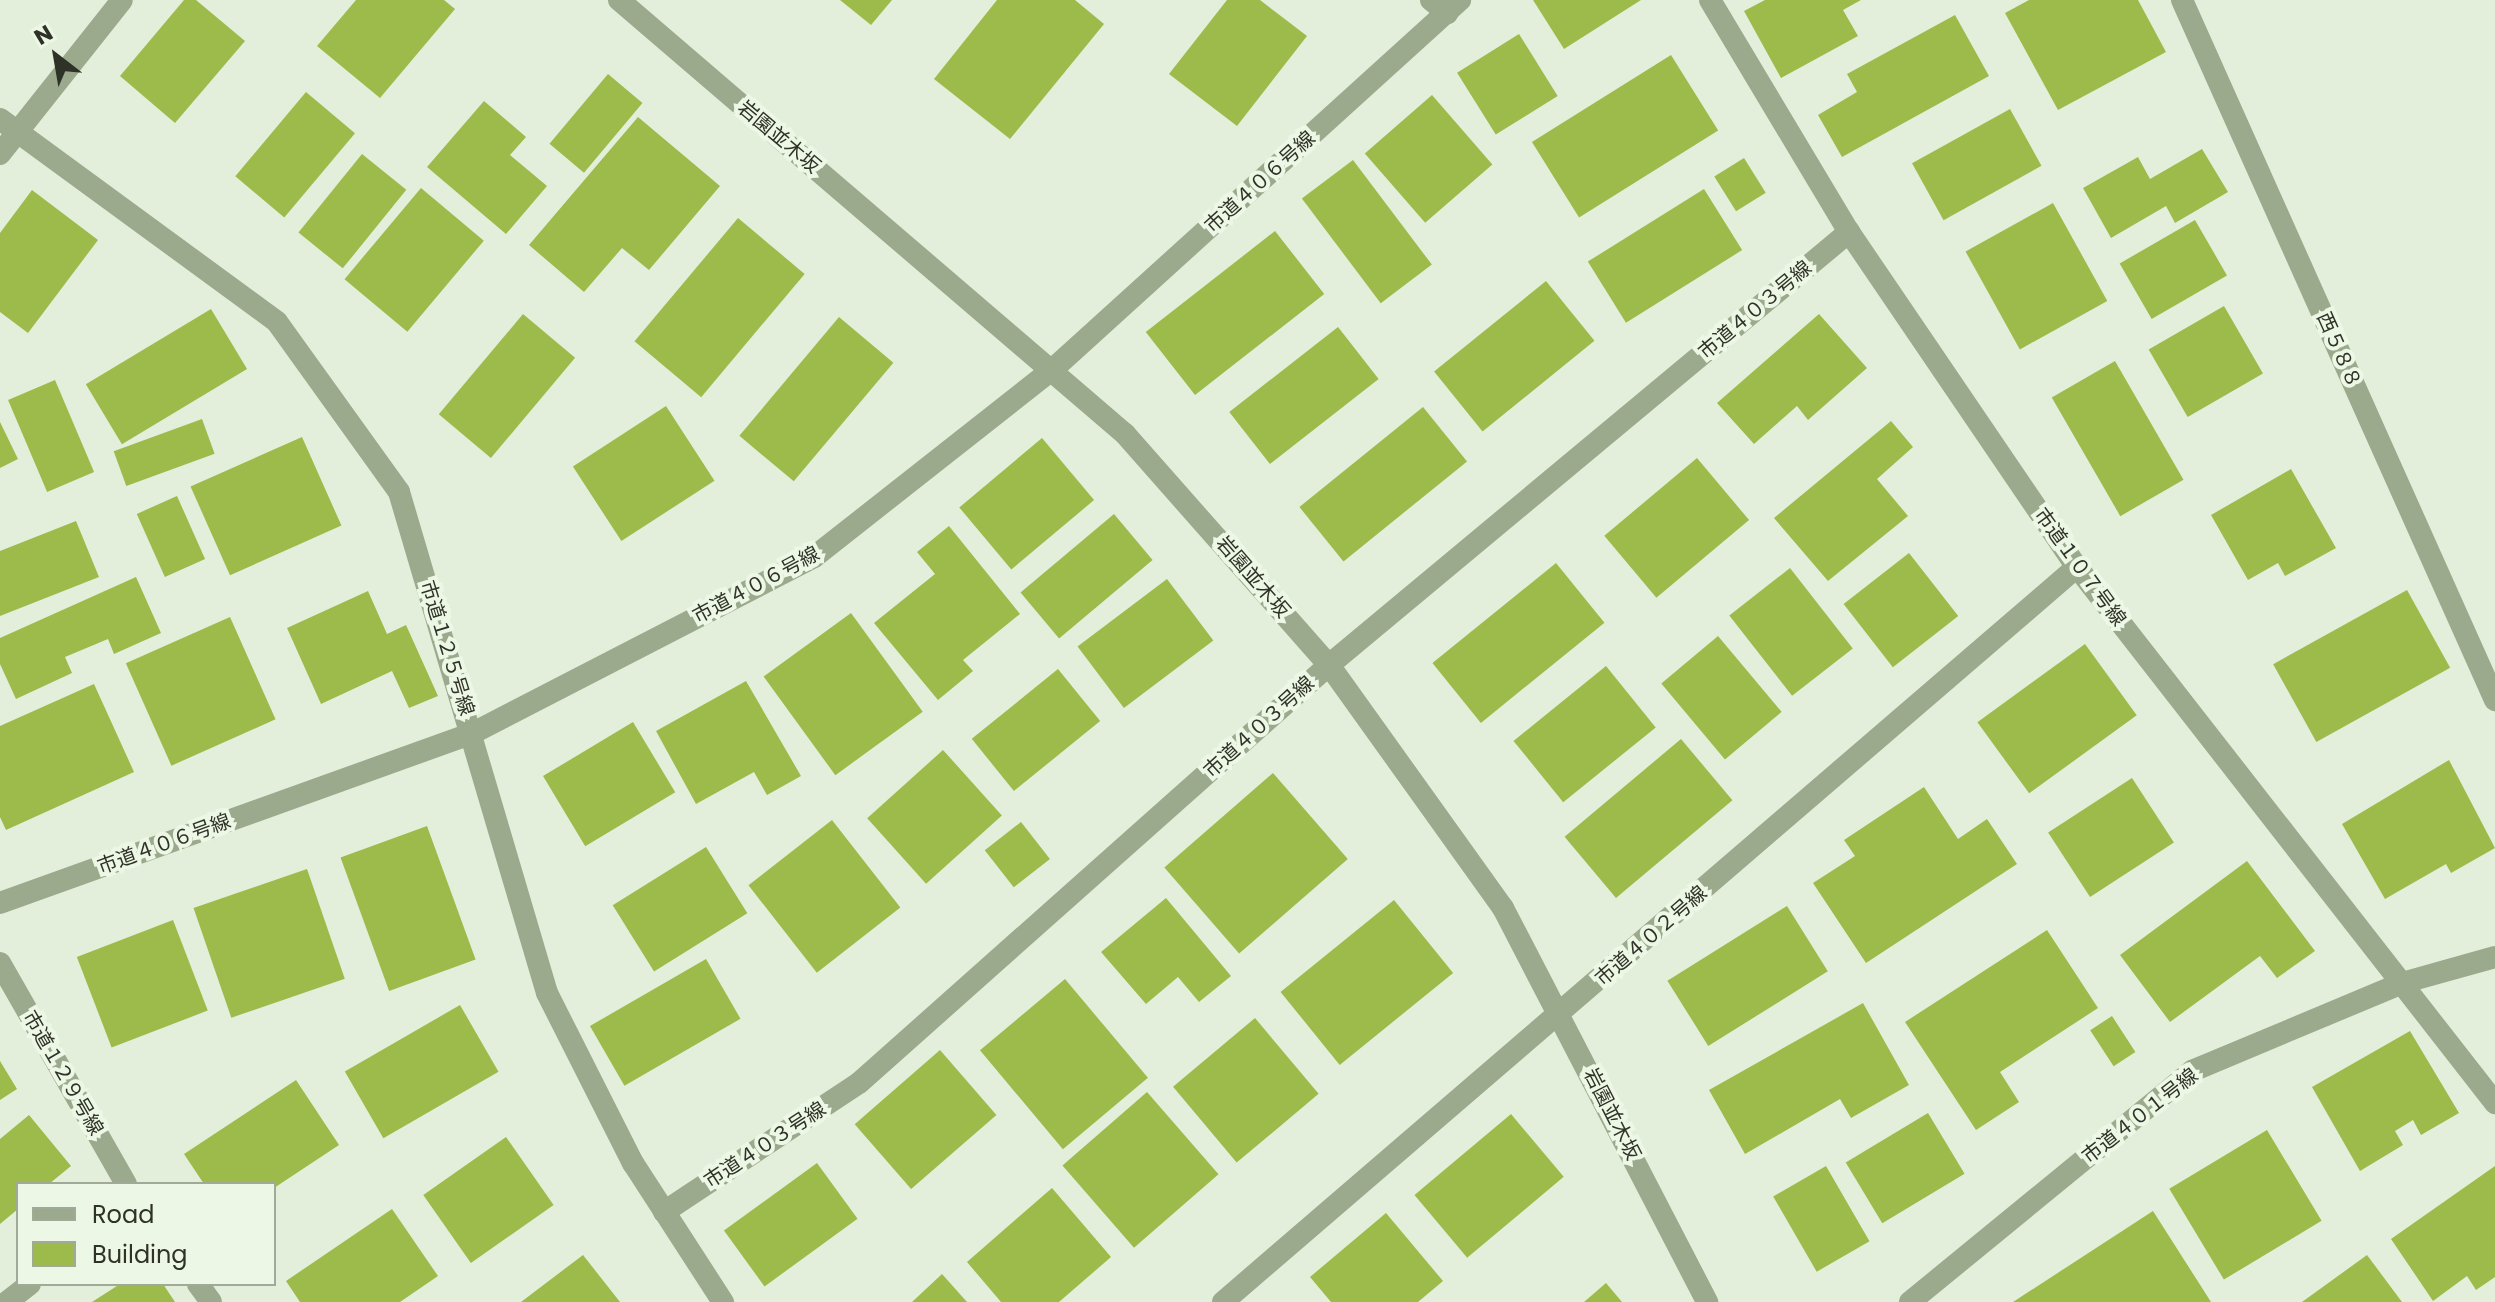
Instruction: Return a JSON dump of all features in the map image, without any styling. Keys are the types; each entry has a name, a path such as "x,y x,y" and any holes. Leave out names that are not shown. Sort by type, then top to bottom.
{"street":[{"path":"0,154 9,124 122,0"},
{"name":"岩園並木坂","path":"619,0 1125,434 1329,665 1503,908 1561,1014 1707,1302"},
{"name":"市道１０７号線","path":"1710,0 1849,232 2077,567 2495,1103"},
{"name":"西５８８","path":"2182,0 2495,700"},
{"name":"市道４０６号線","path":"0,903 473,733 814,557 1052,370 1446,4"},
{"name":"市道１２５号線","path":"9,124 277,322 399,492 473,733 547,993 664,1212 723,1302"},
{"name":"市道４０３号線","path":"664,1212 859,1083 1329,665 1849,232"},
{"name":"市道４０２号線","path":"1223,1302 2077,567"},
{"name":"市道４０１号線","path":"1910,1302 2192,1071 2402,983 2495,957"},
{"name":"市道１２９号線","path":"0,963 125,1182"},
{"path":"7,1302 27,1286"}],"building":[{"path":"184,0 196,0 245,41 175,123 120,76"},
{"path":"356,0 444,0 455,9 380,98 317,46"},
{"path":"840,0 892,0 871,25"},
{"path":"997,0 1075,0 1104,24 1010,139 934,79"},
{"path":"1227,0 1260,0 1307,36 1237,126 1169,74"},
{"path":"1533,0 1641,0 1564,49"},
{"path":"1765,0 1861,0 1843,10 1858,36 1781,78 1744,11"},
{"path":"2029,0 2138,0 2166,52 2058,110 2005,13"},
{"path":"1955,15 1989,76 1842,157 1818,115 1857,92 1847,74"},
{"path":"1519,34 1558,96 1496,135 1457,73"},
{"path":"1671,55 1718,130 1579,217 1532,142"},
{"path":"608,74 642,103 584,173 550,144"},
{"path":"306,92 355,133 284,217 235,176"},
{"path":"1432,95 1492,164 1425,223 1365,153"},
{"path":"484,101 526,137 510,155 547,186 506,234 427,167"},
{"path":"2010,109 2042,166 1944,220 1912,163"},
{"path":"638,117 720,186 649,270 622,248 584,292 529,245"},
{"path":"2202,149 2228,192 2175,223 2166,206 2111,238 2083,188 2138,157 2150,179"},
{"path":"362,154 406,190 343,268 298,232"},
{"path":"1744,158 1766,193 1736,211 1714,177"},
{"path":"1353,160 1432,265 1381,303 1302,199"},
{"path":"421,188 484,241 407,332 345,279"},
{"path":"1704,189 1742,250 1626,323 1588,262"},
{"path":"32,190 98,240 28,333 0,312 0,233"},
{"path":"2053,203 2107,301 2020,349 1966,251"},
{"path":"738,218 805,274 701,397 635,341"},
{"path":"2195,220 2227,275 2152,319 2120,264"},
{"path":"1275,231 1324,294 1195,395 1146,332"},
{"path":"1546,281 1594,341 1483,431 1434,372"},
{"path":"2224,306 2263,374 2188,417 2149,350"},
{"path":"211,309 247,369 122,444 86,384"},
{"path":"523,314 575,358 491,458 439,414"},
{"path":"1819,314 1867,368 1808,420 1797,406 1754,444 1717,403"},
{"path":"839,317 893,363 794,481 739,436"},
{"path":"1338,327 1379,379 1270,464 1229,412"},
{"path":"2115,361 2184,480 2120,516 2052,398"},
{"path":"55,380 94,472 47,492 8,400"},
{"path":"666,406 714,481 621,541 573,466"},
{"path":"1423,407 1467,461 1343,561 1299,507"},
{"path":"202,419 215,454 126,486 114,451"},
{"path":"1891,421 1913,447 1877,479 1908,516 1828,581 1774,518"},
{"path":"0,422 18,459 0,468"},
{"path":"302,437 341,526 230,575 191,487"},
{"path":"1042,438 1094,500 1011,569 959,507"},
{"path":"1697,458 1749,520 1656,598 1604,536"},
{"path":"2291,469 2336,548 2285,576 2278,563 2248,580 2211,515"},
{"path":"177,496 205,559 165,577 137,514"},
{"path":"1114,514 1153,560 1059,638 1021,592"},
{"path":"76,521 99,577 0,616 0,551"},
{"path":"949,526 1020,614 963,660 973,671 938,700 874,623 935,574 917,552"},
{"path":"1909,553 1958,616 1893,667 1844,604"},
{"path":"1556,563 1604,623 1481,723 1432,663"},
{"path":"1790,568 1853,648 1792,696 1729,615"},
{"path":"136,577 161,633 114,654 108,639 65,657 72,673 16,699 0,664 0,638"},
{"path":"1167,579 1213,640 1124,708 1078,646"},
{"path":"2407,590 2450,668 2316,742 2273,664"},
{"path":"368,591 387,634 406,625 438,696 409,708 392,671 321,704 287,628"},
{"path":"851,613 923,712 835,775 764,676"},
{"path":"230,617 276,719 171,766 126,663"},
{"path":"1718,636 1782,712 1725,759 1661,684"},
{"path":"2085,644 2137,715 2029,793 1977,722"},
{"path":"1606,666 1656,727 1563,802 1514,741"},
{"path":"1058,669 1100,721 1014,791 972,739"},
{"path":"746,681 801,776 767,795 754,772 696,804 656,731"},
{"path":"94,684 134,772 6,830 0,817 0,726"},
{"path":"633,722 675,792 585,846 543,776"},
{"path":"1681,739 1732,800 1616,898 1565,837"},
{"path":"943,750 1002,815 926,884 867,818"},
{"path":"2449,760 2495,848 2451,873 2446,864 2385,899 2342,824"},
{"path":"1273,773 1348,859 1239,954 1164,867"},
{"path":"2132,778 2174,843 2090,897 2048,832"},
{"path":"1924,787 1958,839 1987,819 2017,864 1866,963 1813,883 1855,856 1844,840"},
{"path":"832,820 900,907 817,973 748,885"},
{"path":"1021,822 1050,859 1014,887 985,850"},
{"path":"427,826 476,959 389,991 341,857"},
{"path":"706,847 747,913 654,971 613,905"},
{"path":"2247,861 2315,951 2277,978 2260,956 2170,1022 2120,955"},
{"path":"307,869 345,979 231,1018 194,908"},
{"path":"1166,898 1231,976 1199,1002 1178,977 1146,1004 1101,952"},
{"path":"1394,900 1453,973 1340,1065 1281,992"},
{"path":"1787,906 1828,971 1708,1046 1667,981"},
{"path":"173,920 208,1011 112,1047 77,957"},
{"path":"2047,930 2098,1008 2000,1072 2019,1102 1976,1130 1905,1022"},
{"path":"706,959 741,1019 624,1086 590,1026"},
{"path":"1065,979 1148,1078 1063,1149 980,1050"},
{"path":"1863,1003 1909,1085 1851,1118 1840,1099 1745,1154 1709,1090"},
{"path":"460,1005 498,1072 383,1138 345,1072"},
{"path":"2112,1016 2135,1052 2114,1066 2090,1030"},
{"path":"1255,1018 1319,1094 1237,1163 1173,1087"},
{"path":"2410,1031 2459,1113 2421,1135 2413,1120 2395,1131 2403,1145 2360,1171 2312,1087"},
{"path":"940,1050 996,1115 911,1189 855,1124"},
{"path":"0,1061 17,1089 0,1100"},
{"path":"296,1080 339,1145 276,1187 276,1182 203,1182 184,1154"},
{"path":"1147,1092 1219,1174 1134,1248 1062,1165"},
{"path":"1928,1113 1965,1174 1882,1223 1846,1162"},
{"path":"1511,1114 1564,1177 1467,1258 1414,1195"},
{"path":"29,1115 71,1166 51,1182 16,1182 16,1211 0,1224 0,1139"},
{"path":"2267,1130 2322,1221 2224,1280 2169,1189"},
{"path":"506,1137 554,1205 471,1263 423,1195"},
{"path":"817,1163 858,1219 765,1286 724,1231"},
{"path":"1826,1166 1870,1241 1817,1272 1773,1196"},
{"path":"2495,1166 2495,1277 2476,1290 2467,1276 2433,1301 2391,1239"},
{"path":"1052,1188 1111,1257 1059,1302 1001,1302 967,1262"},
{"path":"392,1209 438,1276 400,1302 300,1302 286,1281"},
{"path":"2153,1211 2211,1302 2013,1302"},
{"path":"1386,1213 1443,1281 1418,1302 1331,1302 1310,1277"},
{"path":"583,1255 620,1302 521,1302"},
{"path":"2367,1255 2402,1302 2302,1302"},
{"path":"942,1274 967,1302 912,1302"},
{"path":"1606,1283 1622,1302 1584,1302"},
{"path":"117,1286 164,1286 175,1302 92,1302"}]}
